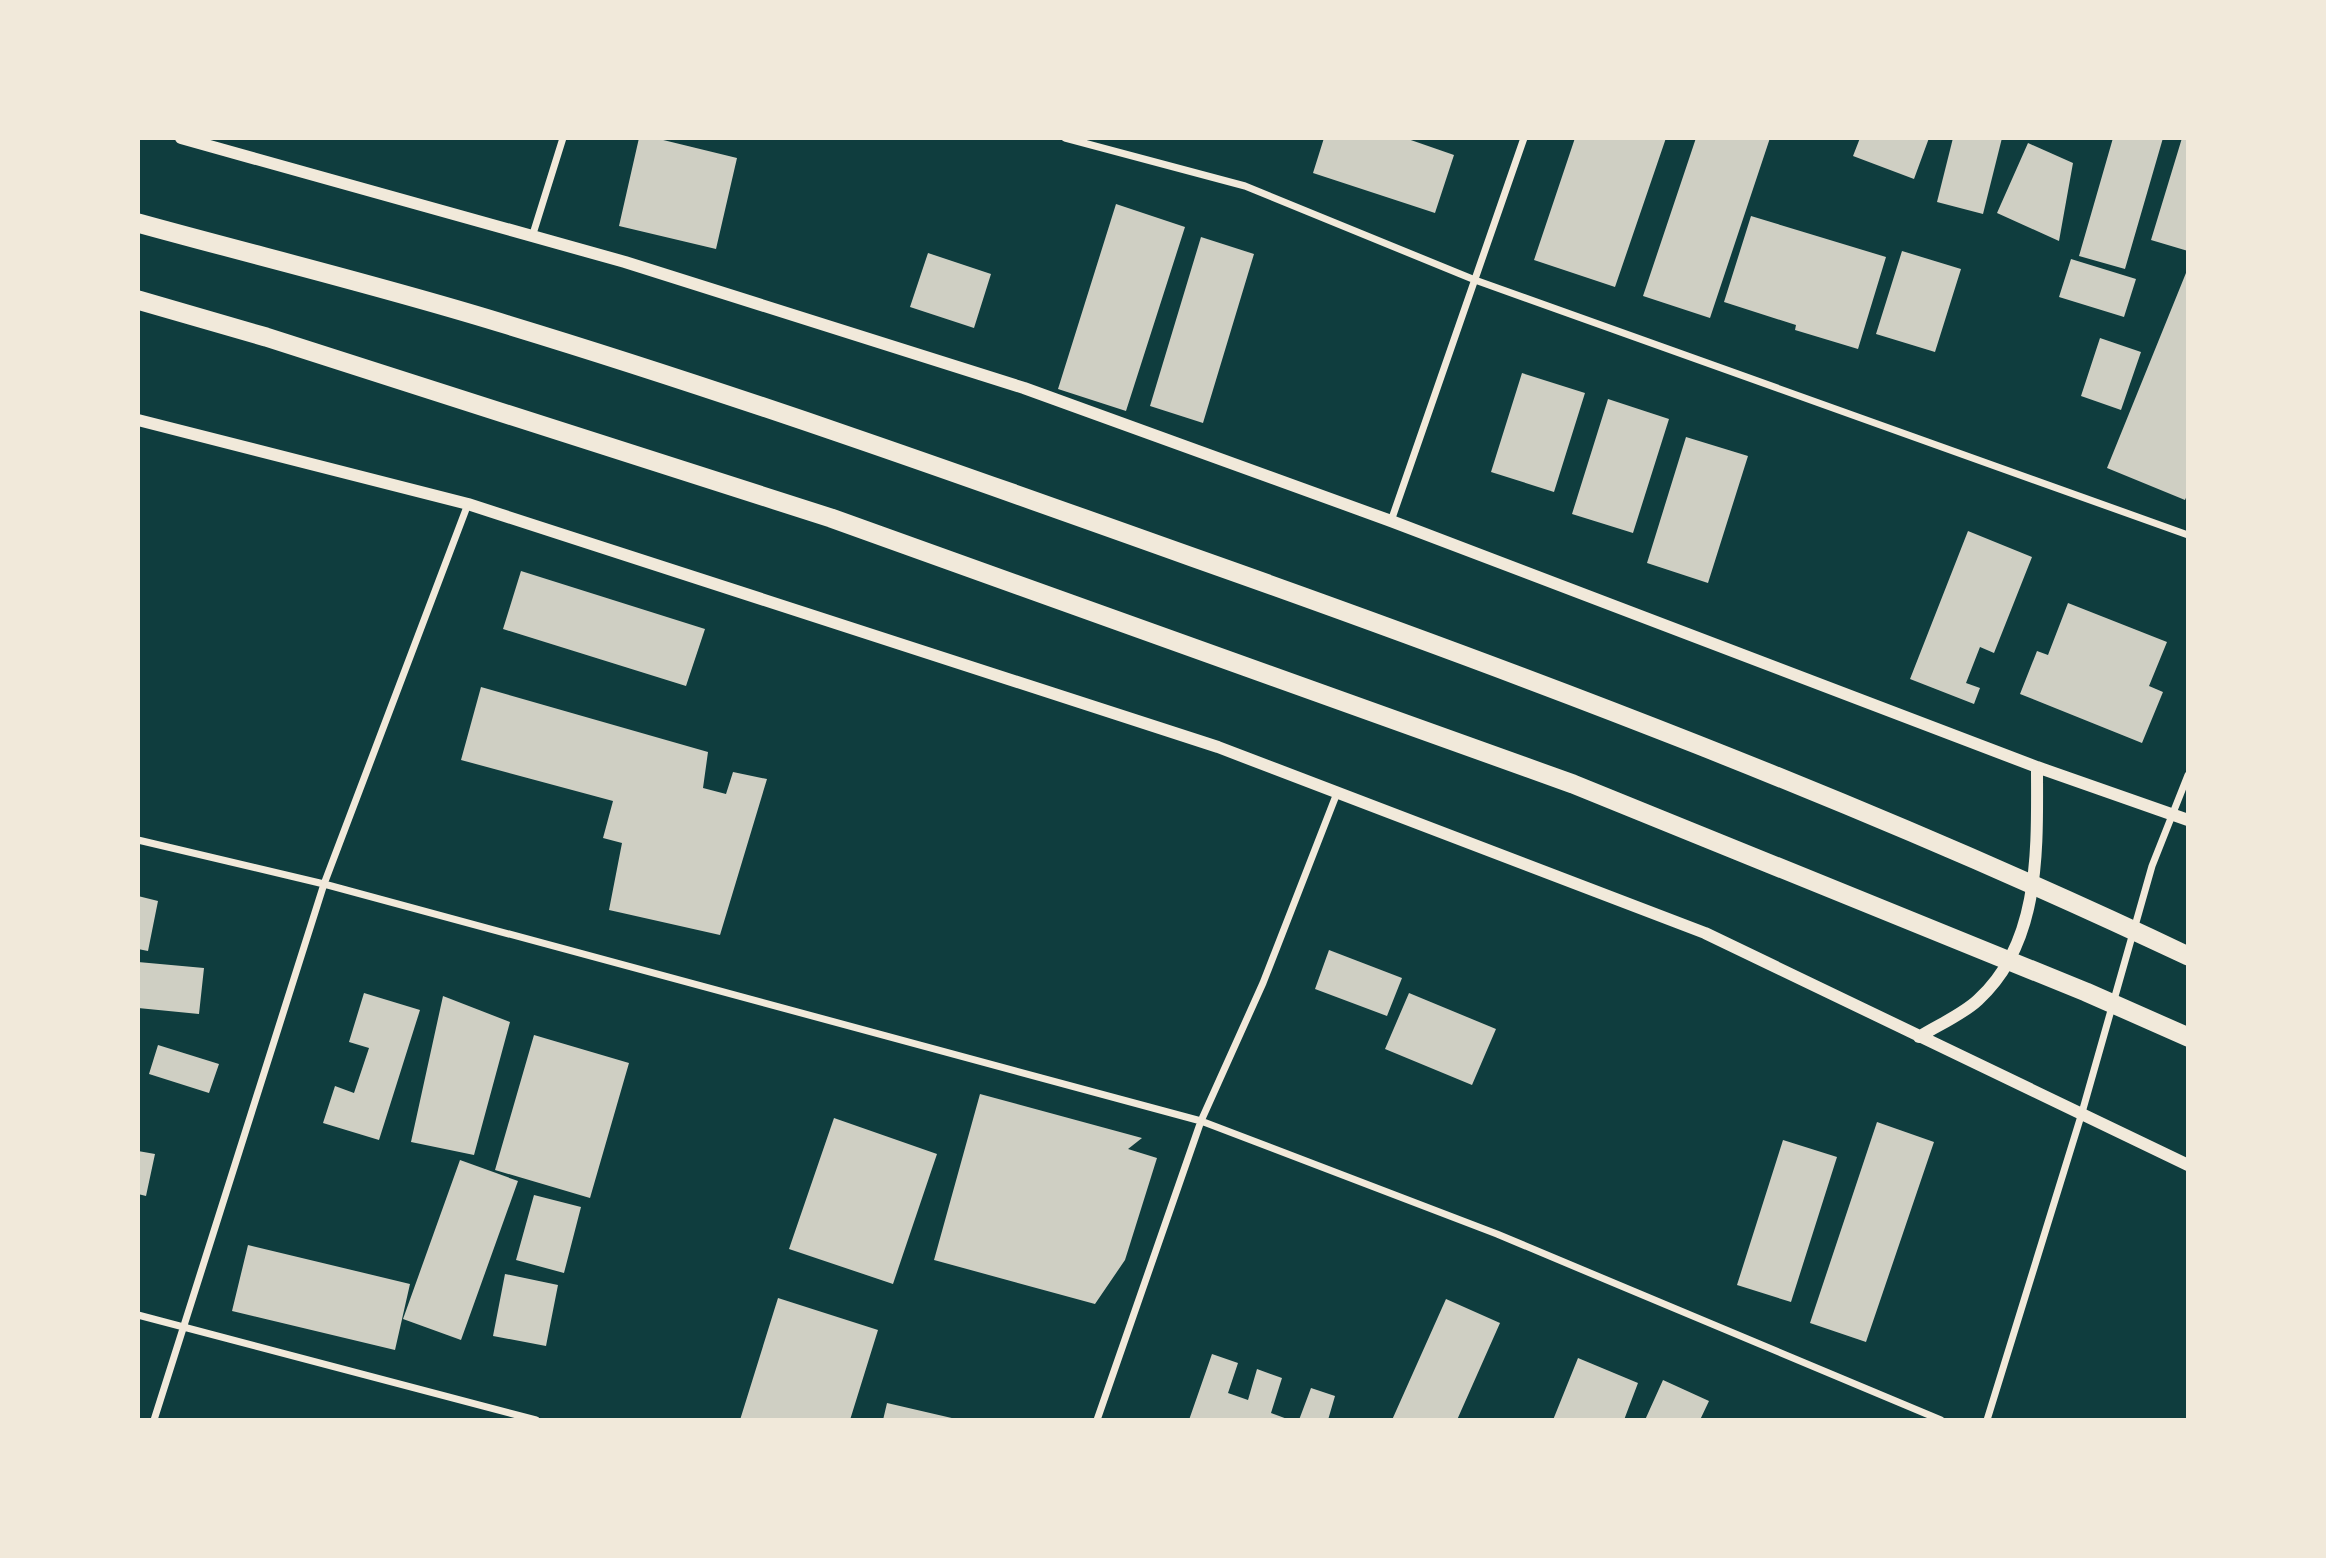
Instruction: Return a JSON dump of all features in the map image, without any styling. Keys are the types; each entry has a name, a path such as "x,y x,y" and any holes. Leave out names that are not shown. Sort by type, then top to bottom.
{"highway":[{"path":"138,223 505,324 846,435 1349,612 1576,695 2016,877 2188,956"},
{"path":"138,300 266,337 831,518 1573,784 2086,992 2188,1037"}],"street":[{"path":"181,138 625,262 1024,388 1391,521 2037,766 2188,820"},
{"path":"532,237 563,138"},
{"path":"1065,138 1245,186 1475,280 2188,535"},
{"path":"1391,521 1524,138"},
{"path":"138,420 468,504 1217,747 1705,933 2081,1116 2188,1165"},
{"path":"154,1420 324,884 468,504"},
{"path":"1919,1037 1978,1000 2007,966 2023,924 2037,861 2037,766"},
{"path":"1987,1420 2081,1116 2152,866 2188,775"},
{"path":"1097,1420 1201,1121 1264,984 1337,793"},
{"path":"138,840 324,884 1201,1121 1497,1234 1941,1420"},
{"path":"138,1315 536,1420"}],"building":[{"path":"639,138 655,138 737,158 716,249 619,226"},
{"path":"1324,138 1405,138 1454,155 1435,213 1313,173"},
{"path":"1575,138 1666,138 1615,287 1534,260"},
{"path":"1696,138 1770,138 1710,318 1643,296"},
{"path":"1860,138 1929,138 1914,179 1853,156"},
{"path":"1953,138 2002,138 1983,214 1937,202"},
{"path":"2113,138 2163,138 2125,269 2079,256"},
{"path":"2182,138 2188,138 2188,251 2151,240"},
{"path":"2028,143 2073,163 2059,241 1997,213"},
{"path":"1116,204 1185,227 1126,411 1058,389"},
{"path":"1751,216 1886,257 1858,349 1795,330 1796,325 1724,302"},
{"path":"1201,237 1254,254 1203,423 1150,406"},
{"path":"1902,251 1961,269 1935,352 1876,334"},
{"path":"928,253 991,274 974,328 910,307"},
{"path":"2071,259 2136,279 2124,317 2059,297"},
{"path":"2188,268 2188,493 2185,500 2107,468"},
{"path":"2100,338 2141,352 2121,410 2081,396"},
{"path":"1522,373 1585,393 1554,492 1491,472"},
{"path":"1608,399 1669,419 1633,533 1572,514"},
{"path":"1686,437 1748,456 1708,583 1647,563"},
{"path":"1968,531 2032,557 1994,653 1980,647 1966,683 1980,688 1974,704 1910,679"},
{"path":"521,571 705,629 686,686 503,629"},
{"path":"2068,603 2167,642 2149,686 2163,692 2142,743 2020,694 2037,651 2048,655"},
{"path":"481,687 708,752 703,788 726,794 733,772 767,779 720,935 609,910 622,843 603,838 613,801 461,760"},
{"path":"138,896 158,901 148,951 138,949"},
{"path":"1329,950 1402,978 1387,1016 1315,989"},
{"path":"138,962 204,968 199,1014 138,1008"},
{"path":"364,993 420,1010 379,1140 323,1123 335,1086 354,1093 369,1048 349,1042"},
{"path":"1409,993 1496,1029 1472,1085 1385,1049"},
{"path":"443,996 510,1022 474,1155 411,1142"},
{"path":"534,1035 629,1063 590,1198 495,1170"},
{"path":"158,1045 219,1064 209,1093 149,1074"},
{"path":"980,1094 1142,1138 1128,1149 1157,1158 1125,1260 1095,1304 934,1260"},
{"path":"834,1118 937,1154 893,1284 789,1249"},
{"path":"1877,1122 1934,1142 1866,1342 1810,1323"},
{"path":"1783,1140 1837,1157 1791,1302 1737,1285"},
{"path":"138,1151 155,1154 146,1196 138,1194"},
{"path":"460,1160 518,1181 461,1340 403,1319"},
{"path":"534,1195 581,1207 564,1273 516,1260"},
{"path":"248,1245 410,1284 395,1350 232,1311"},
{"path":"505,1274 558,1285 546,1346 493,1336"},
{"path":"778,1298 878,1330 850,1420 740,1420"},
{"path":"1446,1299 1500,1323 1457,1420 1392,1420"},
{"path":"1212,1354 1238,1363 1228,1393 1248,1400 1257,1369 1282,1378 1271,1413 1290,1420 1189,1420"},
{"path":"1578,1358 1638,1383 1624,1420 1553,1420"},
{"path":"1663,1380 1709,1401 1700,1420 1645,1420"},
{"path":"1311,1388 1335,1396 1328,1420 1299,1420"},
{"path":"887,1403 956,1419 956,1420 883,1420"}]}
